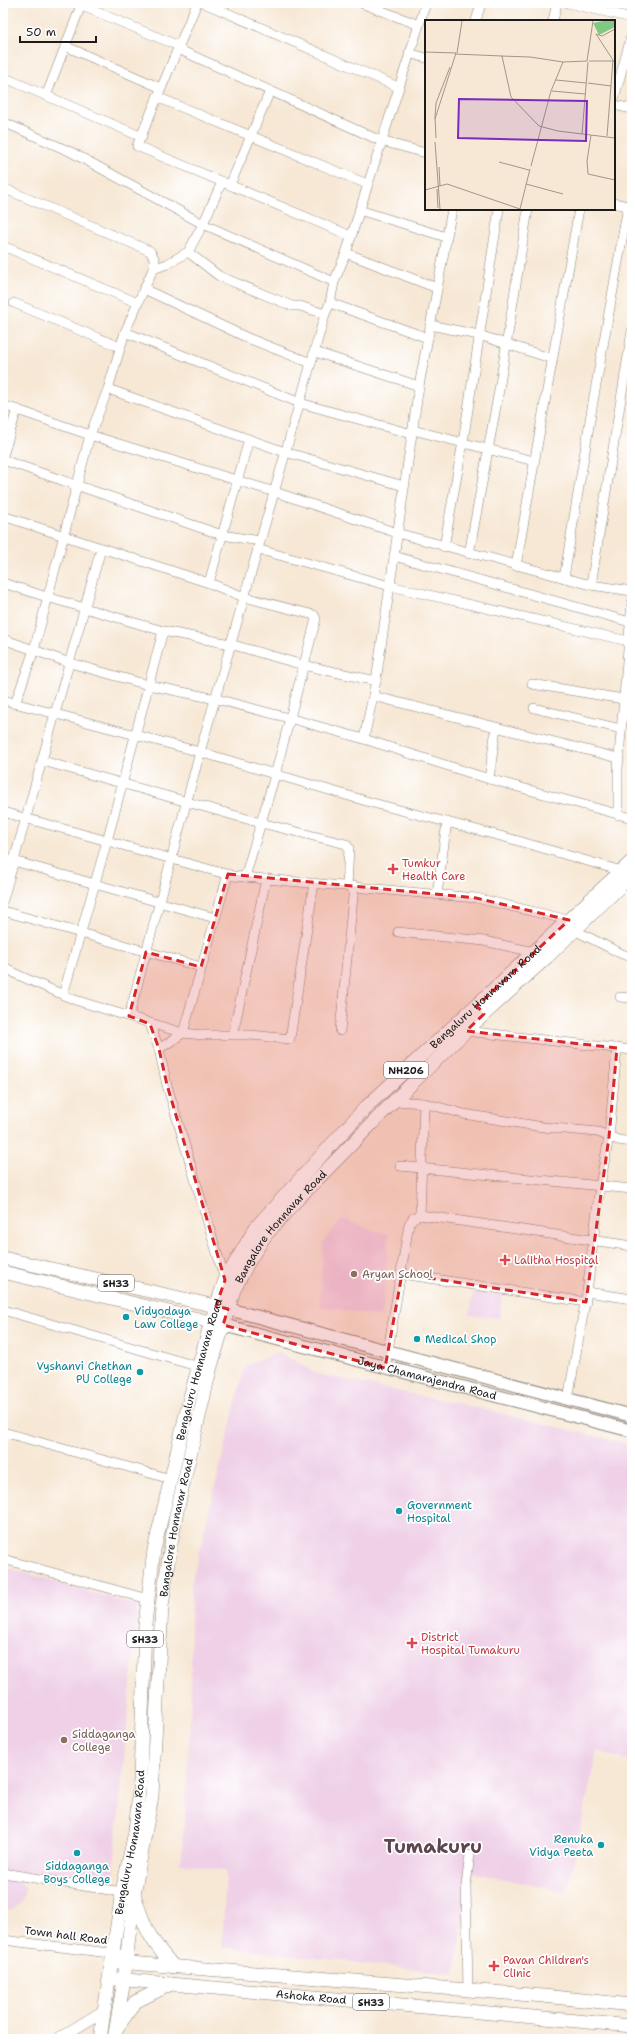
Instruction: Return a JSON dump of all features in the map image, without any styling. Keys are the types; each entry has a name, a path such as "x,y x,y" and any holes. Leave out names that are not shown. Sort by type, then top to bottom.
{"main road":[{"name":"Bangalore Honnavar Road","path":"126,1959 128,1893 149,1815 154,1774 162,1606 169,1556 204,1368 222,1308 234,1290 249,1261 266,1236 293,1204 394,1101 466,1031 480,1010 630,868"},
{"name":"Bengaluru Honnavara Road","path":"222,1308 225,1280 256,1227 297,1180 364,1108 480,1010 534,952 571,925"},
{"name":"SH33","path":"3,1258 222,1308"},
{"name":"SH33","path":"3,1272 217,1324"},
{"name":"Jaya Chamarajendra Road","path":"222,1308 632,1416"},
{"name":"Jaya Chamarajendra Road","path":"217,1324 632,1431"},
{"name":"Bengaluru Honnavara Road","path":"114,2035 117,1979 112,1957 128,1893 138,1808 148,1599 154,1550 171,1479 204,1368"},
{"path":"128,1893 153,1941 174,1967"},
{"name":"Ashoka Road","path":"112,1957 174,1967 468,1990 632,2005"},
{"name":"Bengaluru Honnavara Road","path":"100,2039 105,2010 126,1959"},
{"name":"Ashoka Road","path":"117,1979 632,2026"},
{"path":"114,2035 135,2002 173,1984"}],"street":[{"path":"197,3 137,146 351,236"},
{"path":"204,3 398,87"},
{"path":"361,3 418,25"},
{"path":"129,1016 230,644 325,314 330,303 334,282 346,252 426,3"},
{"path":"476,20 481,3"},
{"path":"553,20 557,3"},
{"path":"568,3 632,18"},
{"path":"46,96 79,4 178,47 270,91 381,141 425,153"},
{"path":"615,95 632,33"},
{"path":"65,46 161,88"},
{"path":"409,53 425,58"},
{"path":"3,77 142,137"},
{"path":"153,269 167,264 188,252 252,136 270,91"},
{"path":"157,97 367,184"},
{"path":"615,105 632,109"},
{"path":"3,122 70,152 204,224 334,282"},
{"path":"3,188 150,251 154,255 153,269 125,332 108,389 90,435 78,487 63,537 34,650 15,704"},
{"path":"564,578 593,402 630,207 615,203"},
{"path":"359,210 446,237"},
{"path":"364,739 376,681 412,432 452,210"},
{"path":"444,547 463,442 478,335 499,210"},
{"path":"469,554 528,210"},
{"path":"516,566 579,210"},
{"path":"3,246 138,303"},
{"path":"188,252 219,276 292,306 300,306 325,314"},
{"path":"346,252 437,288"},
{"path":"144,289 250,339 311,363"},
{"path":"14,303 120,347"},
{"path":"330,303 428,338"},
{"path":"430,325 478,335 552,359"},
{"path":"591,586 632,331"},
{"path":"125,332 300,402 412,432 463,442 534,461"},
{"path":"315,352 420,386"},
{"path":"108,389 285,452 404,486"},
{"path":"3,405 90,435 238,480 397,533 444,547 591,586 632,591"},
{"path":"3,456 17,409"},
{"path":"209,583 249,439"},
{"path":"3,460 78,487 222,535 390,586 628,641"},
{"path":"3,516 63,537 209,583 244,597 314,615 316,619 275,774 245,877"},
{"path":"3,900 86,608 101,549"},
{"path":"394,556 630,622"},
{"path":"3,583 163,631 230,644 303,665 376,681"},
{"path":"618,815 618,758 632,602"},
{"path":"63,995 123,784 163,631"},
{"path":"3,639 70,663 148,685 216,699 289,718 364,739 489,779 632,818"},
{"path":"532,684 624,699"},
{"path":"373,696 618,758"},
{"path":"3,700 200,752 373,803 630,868"},
{"path":"534,708 621,729"},
{"path":"489,779 496,728"},
{"path":"43,761 261,823 346,844 349,848 350,886 340,1031"},
{"path":"3,812 228,874 245,877 476,898 571,925 622,954 632,957"},
{"path":"437,894 447,822"},
{"path":"3,858 215,918"},
{"path":"159,1049 183,1033 228,874"},
{"path":"233,1034 266,879"},
{"path":"3,966 18,975 75,1000 183,1033 203,1035 233,1034 290,1039 314,883"},
{"path":"3,911 201,967"},
{"path":"398,932 484,941 534,952"},
{"path":"620,997 632,998"},
{"path":"150,1024 159,1049 167,1086 225,1280"},
{"path":"466,1031 632,1050"},
{"path":"568,1399 588,1292 600,1185 609,1137 617,1048"},
{"path":"394,1101 424,1103 464,1114 543,1127 598,1132 609,1137 632,1142"},
{"path":"420,1215 424,1103"},
{"path":"400,1166 632,1189"},
{"path":"385,1368 402,1274 409,1224 413,1218 420,1215 632,1246"},
{"path":"402,1274 586,1302"},
{"path":"588,1292 632,1299"},
{"path":"3,1310 204,1368"},
{"path":"3,1432 171,1479"},
{"path":"3,1561 148,1599"},
{"path":"468,1990 466,1885 470,1855"},
{"path":"3,1873 128,1893"},
{"name":"Town hall Road","path":"3,1940 112,1957"},
{"path":"58,2039 105,2010"}],"highlighted area":[{"path":"228,874 476,898 569,920 477,1006 484,1014 466,1031 617,1048 609,1137 586,1302 402,1274 385,1368 223,1325 228,1309 216,1306 225,1280 167,1085 159,1049 150,1024 129,1016 146,952 201,967"}],"shaded area":[{"name":"Aryan School","path":"342,1219 389,1235 382,1317 320,1306 323,1242"},
{"path":"473,1292 502,1295 499,1318 470,1315"},
{"name":"District Hospital Tumakuru","path":"279,1352 317,1374 478,1408 632,1445 632,1763 597,1750 567,1892 471,1872 455,1974 222,1947 226,1871 180,1863 185,1816 191,1702 191,1584 245,1366"},
{"name":"Siddaganga College","path":"8,1568 138,1606 112,1888 3,1874 3,1597"},
{"path":"3,1877 19,1880 25,1888 22,1902 12,1910 3,1909"}],"place":[{"name":"Tumkur Health Care","path":"393,869"},
{"name":"Lalitha Hospital","path":"505,1260"},
{"name":"Aryan School","path":"354,1274"},
{"name":"Vidyodaya Law College","path":"126,1317"},
{"name":"Medical Shop","path":"417,1339"},
{"name":"Vyshanvi Chethan PU College","path":"140,1372"},
{"name":"Government Hospital","path":"399,1511"},
{"name":"District Hospital Tumakuru","path":"412,1643"},
{"name":"Siddaganga College","path":"64,1740"},
{"name":"Renuka Vidya Peeta","path":"601,1845"},
{"name":"Siddaganga Boys College","path":"77,1853"},
{"name":"Pavan Children's Clinic","path":"494,1966"}],"district":[{"name":"Tumakuru","path":"433,1846"}]}
